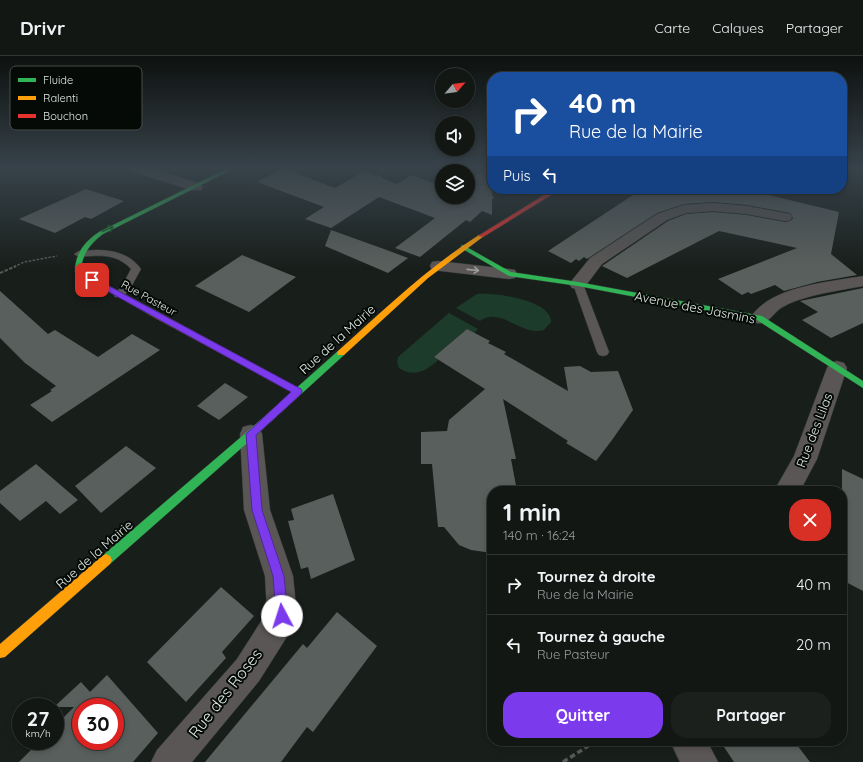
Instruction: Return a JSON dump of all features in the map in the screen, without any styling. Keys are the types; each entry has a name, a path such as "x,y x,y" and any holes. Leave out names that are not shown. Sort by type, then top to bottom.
{"street":[{"path":"79,254 92,239 101,232 167,201"},
{"name":"Rue de la Mairie","path":"0,652 251,434 297,391 438,266 463,247 538,201"},
{"path":"578,284 596,261 662,217 684,209 713,206 785,217"},
{"name":"Avenue des Jasmins","path":"463,247 509,274"},
{"name":"Rue Pasteur","path":"79,254 77,264 78,272 297,391"},
{"name":"Avenue des Jasmins","path":"438,266 578,284 759,318 863,385"},
{"path":"759,318 775,304 805,292 863,280"},
{"name":"Rue des Lilas","path":"790,486 805,459 837,368"},
{"name":"Rue des Roses","path":"169,762 248,670 282,616 279,576 257,510 251,434"},
{"path":"690,746 700,762"}],"lane":[{"path":"79,254 98,252 121,256 129,260 136,269 126,287 119,295"},
{"path":"578,284 603,352"}],"path":[{"path":"0,273 24,262 50,256 79,254"},
{"path":"563,762 588,746"}],"shaded area":[{"path":"477,294 496,294 533,303 549,314 551,322 544,330 536,331 496,317 488,317 480,321 456,308"},
{"path":"449,313 478,329 474,333 467,329 434,357 438,360 420,372 410,373 399,368 397,362 398,357"}],"building":[{"path":"59,201 124,201 91,219 85,217 55,233 19,219"},
{"path":"308,201 373,201 331,228 305,219 324,207"},
{"path":"390,201 435,201 435,204 475,204 475,201 492,201 492,215 482,211 470,222 466,220 420,257 395,248 435,218"},
{"path":"624,201 794,201 839,212 831,254 857,275 817,282 784,291 775,285 751,294 748,292 742,295 718,279 797,248 719,231 627,278 602,266 668,221 686,214 713,212 747,215 785,222 790,221 793,218 790,213 747,205 713,202 684,204 657,213 587,259 584,257 579,261 576,259 571,263 548,251"},
{"path":"331,230 408,258 388,273 325,246"},
{"path":"242,255 296,277 249,312 195,286"},
{"path":"863,288 863,323 831,338 802,320 818,312 800,301"},
{"path":"0,291 48,334 55,330 98,357 132,334 160,350 52,422 30,405 52,391 50,390 56,386 25,363 0,338"},
{"path":"467,329 490,341 488,343 506,352 504,354 568,391 564,367 580,366 591,372 618,371 633,410 596,461 566,443 568,441 503,399 516,459 511,459 516,486 487,486 487,552 471,550 459,545 444,527 438,527 432,464 421,464 421,432 447,431 449,420 485,389 434,357"},
{"path":"225,383 248,397 219,420 197,406"},
{"path":"126,446 156,468 101,513 75,486"},
{"path":"36,464 78,500 60,514 46,501 20,521 0,503 0,491"},
{"path":"842,469 863,479 863,591 847,583 847,486 842,486"},
{"path":"333,494 355,560 311,579 308,567 301,569 288,521 294,520 291,509"},
{"path":"221,587 254,616 222,652 226,658 186,702 147,662"},
{"path":"337,612 377,646 313,732 307,727 281,762 205,762 303,644 307,648"},
{"path":"107,675 158,733 133,762 19,762 31,750 64,750 64,717 72,709 72,750 124,750 124,698 72,698 72,707 64,707 64,698 81,682 90,692"},
{"path":"723,746 798,746 810,762 734,762"}],"traffic: fast":[{"path":"153,313 78,272 78,266 81,254 87,245 101,233 166,201"},
{"path":"463,247 509,274 578,284 759,318 863,385"},
{"path":"106,560 251,434 341,353"}],"traffic: slow":[{"path":"341,353 426,277 444,262 481,236"},
{"path":"153,313 297,391"},
{"path":"0,652 106,560"}],"traffic: jam":[{"path":"481,236 538,201"}],"route":[{"path":"92,280 297,391 251,434 257,510 279,576 282,616"}]}
